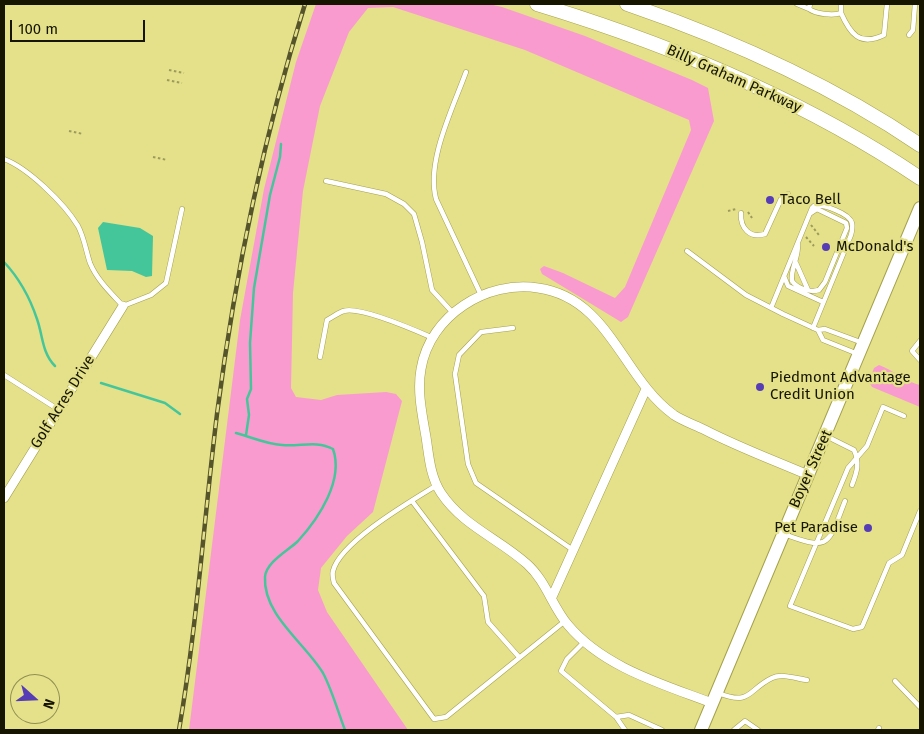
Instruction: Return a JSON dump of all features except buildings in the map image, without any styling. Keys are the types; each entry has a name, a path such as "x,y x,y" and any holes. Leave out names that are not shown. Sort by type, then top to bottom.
{"highway":[{"name":"Billy Graham Parkway","path":"537,4 627,34 763,88 844,130 920,178"},
{"name":"Billy Graham Parkway","path":"627,4 775,62 858,106 920,145"}],"main road":[{"name":"Boyer Street","path":"701,730 860,355 920,208"}],"street":[{"path":"715,697 640,674 594,651 565,621 552,597 529,565 463,519 451,508 433,477 420,397 421,366 433,338 453,313 481,296 505,288 539,288 570,298 595,317 608,331 646,388 675,416 729,443 808,474"},
{"name":"Golf Acres Drive","path":"4,498 123,306"},
{"path":"552,597 646,388"}],"lane":[{"path":"797,4 809,6 821,13 837,15 841,13"},
{"path":"842,4 841,13 849,31 864,40 875,40 884,35 887,4"},
{"path":"910,35 913,30 915,4"},
{"path":"466,72 442,142 433,176 433,187 436,199 481,296"},
{"path":"4,159 13,162 36,180 67,211 78,227 91,265 104,286 123,306 151,295 166,282 182,209"},
{"path":"326,181 386,194 404,204 414,214 432,290 453,313"},
{"path":"741,213 741,226 744,229 760,236 765,234 781,198 788,194"},
{"path":"771,308 814,206 822,206 848,217 852,222 851,236 812,328"},
{"path":"798,242 799,255 791,276 792,280 796,285 814,292 822,287 847,228 844,221 820,210 814,210 810,213"},
{"path":"687,251 746,295 771,308 812,328 818,330 825,329 865,343"},
{"path":"796,262 808,290"},
{"path":"784,275 788,286 823,302"},
{"path":"320,357 327,320 346,310 371,315 433,338"},
{"path":"513,328 481,332 459,355 455,374 468,464 476,483 573,550"},
{"path":"818,330 823,340 860,355"},
{"path":"920,341 912,351 920,360"},
{"path":"4,375 59,410"},
{"path":"904,416 883,407 867,446 858,459 848,468 790,606 853,629 862,627 890,563 902,556 920,511"},
{"path":"826,436 854,450 858,459 857,472 852,485"},
{"path":"437,485 348,548 333,571 334,583 434,719 446,717 565,621"},
{"path":"412,501 484,596 488,622 519,657"},
{"path":"783,534 815,544 823,543 830,536 846,501"},
{"path":"584,642 567,659 561,671 616,717 624,730"},
{"path":"715,697 738,698 752,694 772,678 781,676 808,680"},
{"path":"895,681 920,707"},
{"path":"616,717 629,715 662,730"},
{"path":"734,730 745,721 758,730"}],"path":[{"path":"169,70 184,73"},
{"path":"167,80 182,83"},
{"path":"69,131 83,134"},
{"path":"153,157 167,160"},
{"path":"807,220 819,235"},
{"path":"802,232 814,246"}],"shaded area":[{"path":"316,4 489,4 502,7 585,36 708,88 714,121 628,317 621,322 542,274 540,269 544,266 563,273 615,298 625,287 691,130 689,120 525,50 393,7 368,8 349,32 320,106 303,191 293,293 291,388 296,397 321,400 337,395 386,392 396,394 402,401 373,512 347,536 321,568 318,590 327,612 408,730 189,730 240,320 264,189 296,62"},
{"path":"103,222 140,228 153,236 152,276 146,277 132,271 107,270 98,228"},
{"path":"879,365 920,385 920,407 872,387 869,382 874,368"}],"waterway":[{"path":"246,435 249,415 247,399 251,389 250,343 254,288 281,144"},
{"path":"4,262 19,282 31,303 45,350 55,366"},
{"path":"101,383 165,403 180,414"},
{"path":"236,433 276,444 314,444 333,449 336,461 335,473 328,498 306,532 269,566 265,577 266,591 271,604 286,628 323,673 345,730"}],"railway":[{"path":"179,730 196,612 217,414 232,310 263,156 305,4"}],"place":[{"name":"Taco Bell","path":"770,200"},
{"name":"McDonald's","path":"826,247"},
{"name":"Piedmont Advantage Credit Union","path":"760,387"},
{"name":"Pet Paradise","path":"868,528"}]}
